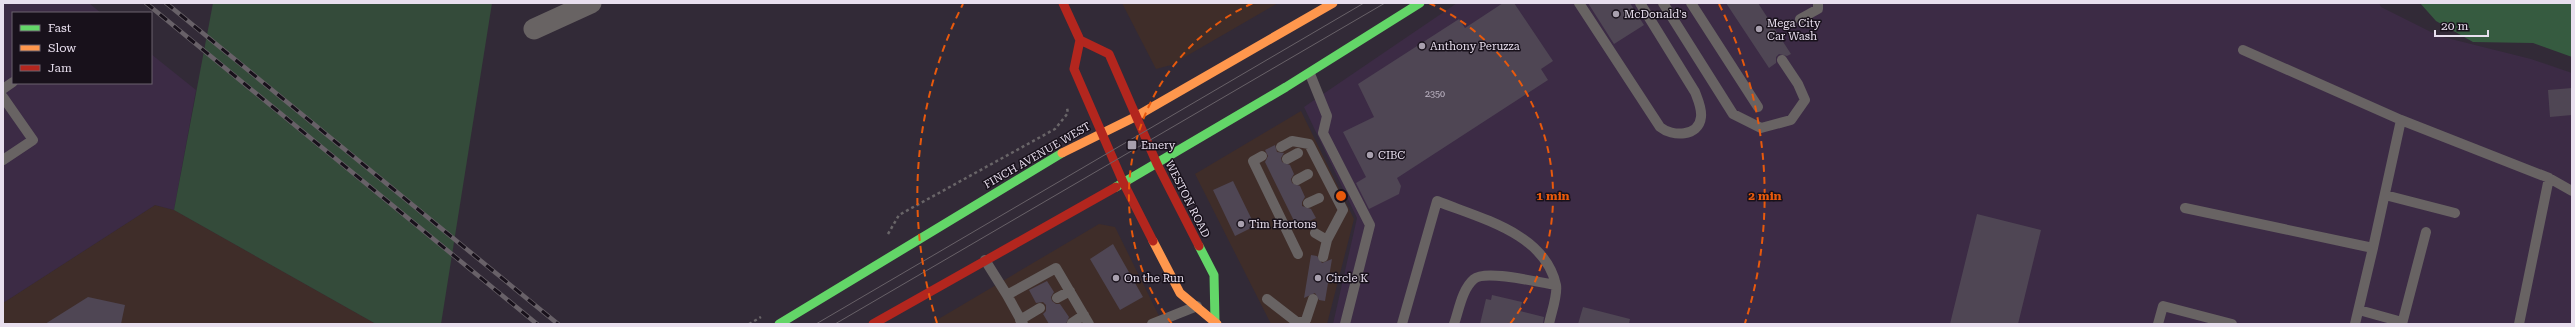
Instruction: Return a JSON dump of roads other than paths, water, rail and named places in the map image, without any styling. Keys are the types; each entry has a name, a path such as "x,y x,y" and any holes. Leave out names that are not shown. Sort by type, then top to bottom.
{"main road":[{"path":"1063,3 1080,40"},
{"name":"FINCH AVENUE WEST","path":"779,324 1060,154 1136,116 1333,3"},
{"path":"873,324 1157,164 1310,74 1420,3"},
{"name":"WESTON ROAD","path":"1080,40 1108,54 1157,164 1214,276 1216,322 1180,293 1123,182 1103,132 1074,69 1080,40"}],"street":[{"path":"534,29 591,3"}],"lane":[{"path":"1579,3 1660,127 1672,134 1688,132 1696,126 1701,118 1695,92 1640,3"},
{"path":"1663,3 1733,114 1761,128 1791,120 1805,100 1782,60"},
{"path":"1691,3 1758,107"},
{"path":"1800,19 1818,9 1818,3"},
{"path":"2244,50 2400,120 2549,178 2572,191"},
{"path":"1310,74 1327,116 1323,133 1370,225 1345,324"},
{"path":"3,89 12,83"},
{"path":"3,96 33,140 3,160"},
{"path":"2355,324 2385,195 2400,120"},
{"path":"1281,147 1292,141 1309,144 1343,210 1327,240 1323,258"},
{"path":"1287,159 1298,153"},
{"path":"1262,156 1253,161 1263,169 1274,192 1280,217 1298,254"},
{"path":"1297,180 1308,174"},
{"path":"2519,324 2549,178"},
{"path":"2385,195 2456,213"},
{"path":"1308,203 1319,198"},
{"path":"1402,324 1437,201 1513,231 1540,252 1556,285 1549,324"},
{"path":"2185,208 2373,248"},
{"path":"1280,217 1290,212"},
{"path":"2359,310 2402,323 2426,232"},
{"path":"1315,234 1327,240"},
{"path":"985,260 1007,295 1021,322 1040,308"},
{"path":"1007,295 1056,268 1087,320 1072,322"},
{"path":"1454,324 1466,290 1475,278 1488,274 1556,285"},
{"path":"1057,298 1070,291"},
{"path":"1267,299 1298,323 1306,320 1313,299"},
{"path":"1152,324 1197,306"},
{"path":"2158,324 2163,306 2232,324"}],"tram line":[{"path":"816,324 1364,3"},
{"path":"835,324 1385,3"}],"railway":[{"path":"146,3 537,324"},
{"path":"166,3 558,324"}],"place":[{"name":"McDonald's","path":"1616,14"},
{"name":"Mega City Car Wash","path":"1759,29"},
{"name":"Anthony Peruzza","path":"1422,46"},
{"name":"Emery","path":"1132,145"},
{"name":"CIBC","path":"1370,155"},
{"name":"Tim Hortons","path":"1241,224"},
{"name":"On the Run","path":"1116,278"},
{"name":"Circle K","path":"1318,278"}]}
